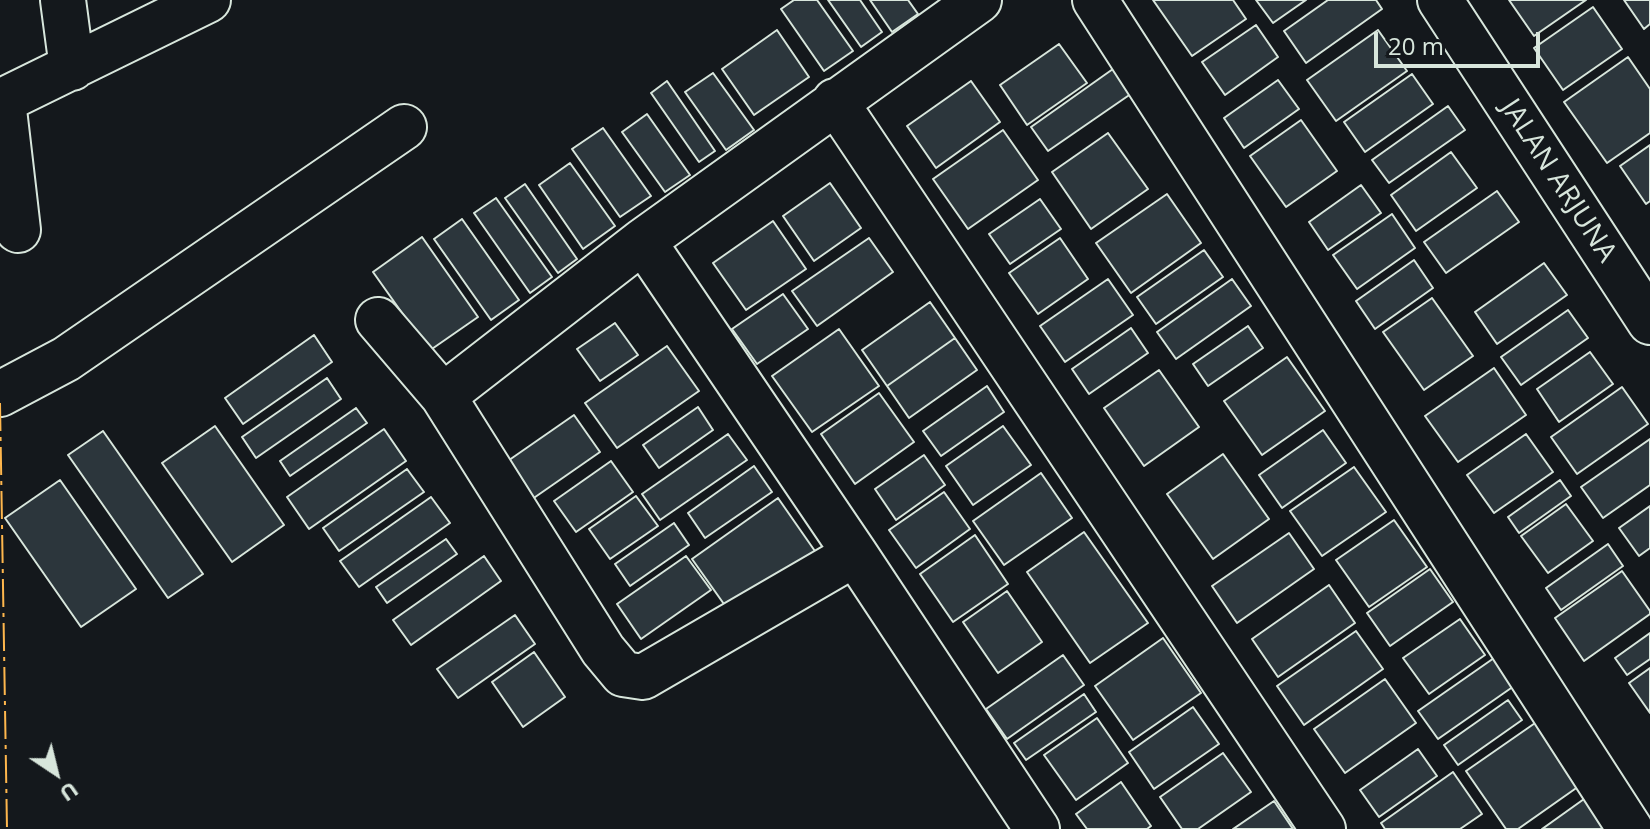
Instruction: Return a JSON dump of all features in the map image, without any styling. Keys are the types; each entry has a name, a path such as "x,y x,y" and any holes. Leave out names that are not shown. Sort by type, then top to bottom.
{"street":[{"path":"63,0 72,68"},
{"path":"18,230 1,102 208,0"},
{"path":"443,396 643,241 979,0"},
{"path":"1095,0 1630,829"},
{"name":"JALAN ARJUNA","path":"1440,0 1650,322"},
{"path":"835,101 1323,829"},
{"path":"0,394 66,359 404,127"},
{"path":"643,241 1037,829"},
{"path":"378,320 443,396 595,637 623,674 643,677 855,554"}],"building":[{"path":"794,0 817,0 853,51 824,71 781,9"},
{"path":"828,0 860,0 882,32 861,47"},
{"path":"870,0 908,0 918,14 892,32"},
{"path":"1153,0 1233,0 1246,19 1192,56"},
{"path":"1256,0 1306,0 1273,23"},
{"path":"1328,0 1376,0 1382,9 1306,63 1284,31"},
{"path":"1509,0 1586,0 1534,36"},
{"path":"1624,0 1650,0 1650,24 1644,29"},
{"path":"1593,7 1622,49 1563,90 1534,48"},
{"path":"1256,25 1278,57 1225,95 1202,62"},
{"path":"777,30 809,77 754,115 722,69"},
{"path":"1378,30 1407,71 1336,121 1307,80"},
{"path":"1059,44 1087,83 1027,125 1000,85"},
{"path":"1628,57 1650,89 1650,133 1607,163 1564,102"},
{"path":"1120,64 1138,89 1048,151 1031,127"},
{"path":"713,73 754,130 726,150 685,92"},
{"path":"1412,74 1433,104 1365,152 1344,122"},
{"path":"1278,80 1299,109 1244,148 1224,118"},
{"path":"667,81 715,151 699,162 651,93"},
{"path":"971,81 1000,122 936,168 907,126"},
{"path":"1448,106 1465,130 1389,183 1372,160"},
{"path":"647,114 690,175 665,192 622,132"},
{"path":"1301,120 1337,171 1286,207 1250,156"},
{"path":"603,128 651,196 620,217 572,149"},
{"path":"1003,130 1038,180 968,229 933,179"},
{"path":"1108,133 1148,189 1091,229 1052,172"},
{"path":"1650,145 1650,201 1646,204 1620,166"},
{"path":"1451,152 1477,188 1416,231 1391,195"},
{"path":"570,163 615,226 583,249 539,185"},
{"path":"830,183 861,228 814,261 783,216"},
{"path":"525,184 577,259 558,273 505,198"},
{"path":"1361,185 1381,213 1328,250 1309,222"},
{"path":"1497,191 1519,222 1446,273 1424,242"},
{"path":"1167,194 1201,243 1131,293 1096,243"},
{"path":"496,198 552,277 530,293 474,213"},
{"path":"1040,199 1061,229 1010,264 989,234"},
{"path":"1392,214 1415,248 1357,289 1333,255"},
{"path":"462,219 519,300 491,320 434,239"},
{"path":"773,221 806,269 746,310 713,263"},
{"path":"422,237 478,317 429,351 373,272"},
{"path":"869,238 893,272 817,326 792,291"},
{"path":"1060,238 1088,279 1038,314 1009,273"},
{"path":"1204,250 1223,277 1156,324 1137,297"},
{"path":"1414,260 1433,288 1375,329 1356,301"},
{"path":"1544,263 1567,295 1497,344 1475,312"},
{"path":"1108,279 1133,315 1065,362 1040,326"},
{"path":"1232,279 1251,306 1176,359 1157,332"},
{"path":"783,294 808,329 757,364 732,329"},
{"path":"1432,298 1473,356 1424,390 1383,332"},
{"path":"930,302 955,338 887,386 862,350"},
{"path":"1568,310 1588,338 1521,385 1501,357"},
{"path":"615,323 638,355 600,381 577,349"},
{"path":"1248,326 1263,348 1208,386 1193,364"},
{"path":"1131,328 1148,353 1089,394 1072,369"},
{"path":"839,329 879,386 812,432 772,376"},
{"path":"314,335 332,362 243,424 225,398"},
{"path":"955,338 977,370 909,418 887,386"},
{"path":"667,346 699,391 617,448 585,403"},
{"path":"1590,352 1613,384 1559,422 1537,389"},
{"path":"1287,357 1325,411 1262,455 1224,401"},
{"path":"1494,368 1526,415 1458,462 1425,416"},
{"path":"1159,370 1199,427 1144,466 1104,408"},
{"path":"327,378 341,399 256,458 242,437"},
{"path":"987,386 1004,412 941,456 923,431"},
{"path":"1622,387 1648,424 1577,474 1551,437"},
{"path":"879,393 914,442 855,484 821,434"},
{"path":"698,407 713,430 659,468 643,445"},
{"path":"356,408 367,423 290,476 280,461"},
{"path":"574,415 600,452 528,502 502,465"},
{"path":"215,426 284,525 232,562 162,463"},
{"path":"1003,426 1031,465 973,505 946,466"},
{"path":"384,429 406,461 309,529 287,497"},
{"path":"1323,430 1346,463 1282,508 1259,475"},
{"path":"103,431 203,574 168,598 68,455"},
{"path":"728,434 747,460 660,520 642,494"},
{"path":"1526,434 1553,472 1494,513 1467,475"},
{"path":"1650,439 1650,485 1603,518 1581,487"},
{"path":"1223,454 1269,519 1213,559 1167,494"},
{"path":"924,455 945,485 896,520 875,489"},
{"path":"611,461 633,492 576,532 554,501"},
{"path":"754,466 772,492 705,538 688,513"},
{"path":"1354,467 1386,512 1322,556 1290,511"},
{"path":"407,469 424,492 339,551 323,528"},
{"path":"1041,473 1072,518 1004,565 973,521"},
{"path":"60,480 136,589 81,627 5,518"},
{"path":"1560,480 1571,496 1519,533 1508,517"},
{"path":"944,492 970,529 916,568 889,530"},
{"path":"636,496 658,526 610,559 589,529"},
{"path":"431,497 450,523 359,587 340,561"},
{"path":"778,498 817,554 731,614 692,559"},
{"path":"1566,504 1593,541 1548,573 1521,536"},
{"path":"1650,506 1650,548 1639,556 1619,528"},
{"path":"1394,520 1427,567 1369,607 1336,560"},
{"path":"674,523 689,545 630,586 615,564"},
{"path":"1084,532 1148,623 1090,663 1027,572"},
{"path":"1289,533 1314,569 1237,623 1212,586"},
{"path":"975,535 1008,584 953,622 920,574"},
{"path":"446,539 457,554 387,603 376,587"},
{"path":"1608,544 1623,566 1561,610 1546,588"},
{"path":"484,556 501,581 411,645 393,620"},
{"path":"686,556 711,590 641,639 617,604"},
{"path":"1430,569 1453,602 1390,646 1367,613"},
{"path":"1622,571 1650,614 1584,661 1555,618"},
{"path":"1329,585 1355,623 1278,677 1252,639"},
{"path":"1007,591 1042,642 998,673 963,622"},
{"path":"515,615 535,644 458,698 437,669"},
{"path":"1460,619 1485,655 1429,694 1403,658"},
{"path":"1356,631 1383,669 1304,725 1277,686"},
{"path":"1650,633 1650,659 1627,675 1615,658"},
{"path":"1163,638 1201,693 1133,740 1095,686"},
{"path":"534,652 565,697 523,727 492,682"},
{"path":"1063,655 1084,685 1007,739 986,709"},
{"path":"1494,658 1514,686 1438,739 1418,711"},
{"path":"1650,668 1650,713 1629,683"},
{"path":"1385,679 1416,723 1345,773 1314,729"},
{"path":"1084,694 1096,712 1026,760 1014,743"},
{"path":"1508,700 1522,720 1458,765 1444,745"},
{"path":"1193,707 1219,744 1154,789 1129,752"},
{"path":"1097,718 1128,763 1076,800 1044,755"},
{"path":"1538,721 1582,784 1518,829 1506,829 1466,771"},
{"path":"1418,749 1437,776 1379,817 1360,790"},
{"path":"1223,753 1251,792 1198,829 1182,829 1160,797"},
{"path":"1453,772 1482,814 1460,829 1385,829 1381,823"},
{"path":"1121,782 1151,826 1147,829 1087,829 1076,814"},
{"path":"1584,799 1605,829 1542,829"},
{"path":"1274,801 1293,829 1233,829"}],"power":[{"path":"0,403 7,829"}]}
